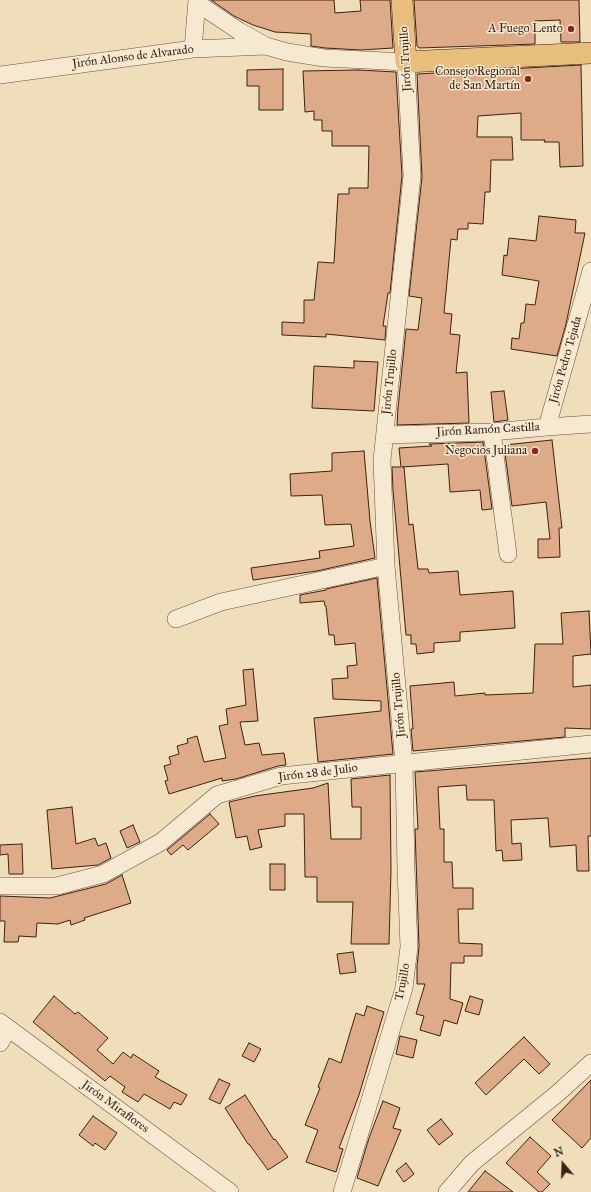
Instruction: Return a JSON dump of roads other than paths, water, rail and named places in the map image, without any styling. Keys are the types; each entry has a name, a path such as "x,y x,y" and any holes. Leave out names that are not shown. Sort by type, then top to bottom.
{"main road":[{"name":"Jirón Trujillo","path":"402,0 406,62"},
{"name":"Jirón Alonso de Alvarado","path":"406,62 591,53"}],"street":[{"name":"Jirón Alonso de Alvarado","path":"197,1 239,31 266,46 288,52 324,58 406,62"},
{"path":"193,49 197,1"},
{"name":"Jirón Alonso de Alvarado","path":"0,75 193,49 266,46"},
{"name":"Jirón Trujillo","path":"404,763 386,566 382,460 412,176 406,62"},
{"name":"Jirón Pedro Tejada","path":"547,427 591,271"},
{"name":"Jirón Ramón Castilla","path":"385,435 492,432 591,424"},
{"path":"492,432 508,554"},
{"path":"176,619 221,602 386,566"},
{"name":"Jirón 28 de Julio","path":"0,886 57,886 102,874 161,842 217,795 281,776 591,744"},
{"name":"Trujillo","path":"342,1192 404,981 409,946 404,763"},
{"name":"Jirón Miraflores","path":"3,1031 230,1192"},
{"path":"447,1192 472,1163 558,1093 591,1063"}],"place":[{"name":"A Fuego Lento","path":"571,29"},
{"name":"Consejo Regional de San Martín","path":"528,79"},
{"name":"Negocios Juliana","path":"535,451"}]}
